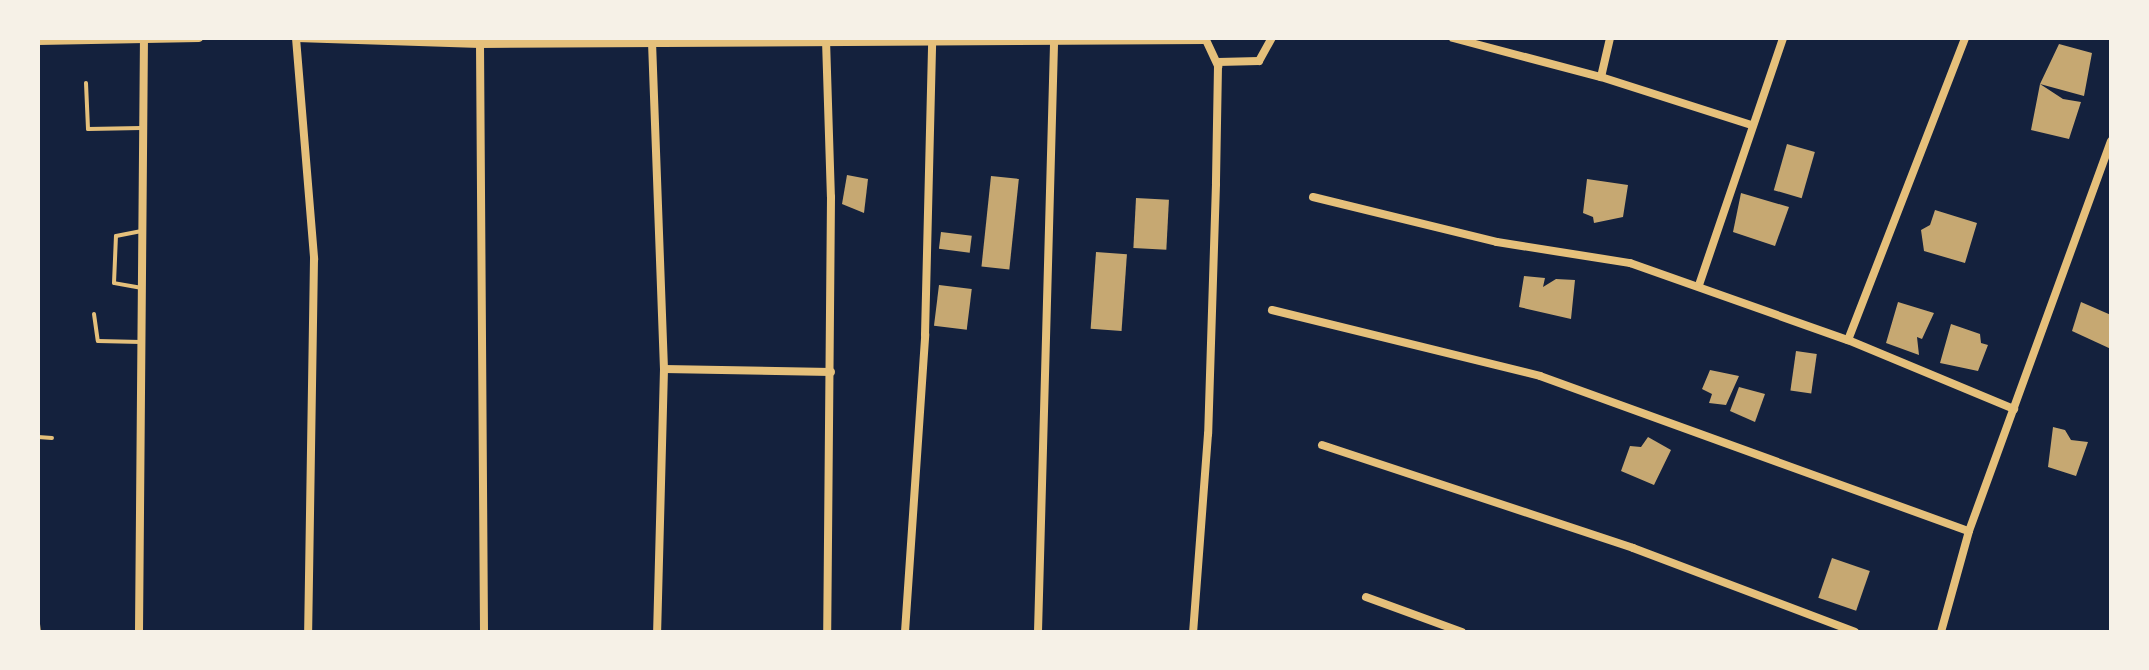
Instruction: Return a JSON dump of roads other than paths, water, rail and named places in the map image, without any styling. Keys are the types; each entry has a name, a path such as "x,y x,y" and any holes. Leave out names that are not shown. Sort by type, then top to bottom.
{"street":[{"path":"38,41 199,38"},
{"path":"308,632 314,259 296,38 480,44 495,41 945,39 1054,44 1206,40 1222,62 1208,434 1193,632"},
{"path":"1222,62 1254,62 1272,38"},
{"path":"1453,38 1601,77 1751,125"},
{"path":"1601,77 1610,38"},
{"path":"1699,285 1783,38"},
{"path":"1848,340 1965,38"},
{"path":"139,632 144,39"},
{"path":"826,40 831,372 827,632"},
{"path":"905,632 925,335 932,40"},
{"path":"652,42 664,369 657,632"},
{"path":"480,44 487,463 484,632"},
{"path":"1038,632 1054,44"},
{"path":"1941,632 1969,531 2111,141"},
{"path":"1313,197 1497,242 1630,263 1848,340 2014,409"},
{"path":"1272,310 1540,376 1969,531"},
{"path":"664,369 831,372"},
{"path":"1322,445 1633,548 1855,632"},
{"path":"1366,597 1462,632"}],"lane":[{"path":"86,83 88,129 143,128"},
{"path":"142,288 115,286 115,240 118,233 143,231"},
{"path":"94,314 98,341 141,342"},
{"path":"38,437 52,438"},
{"path":"38,624 39,632"}]}
